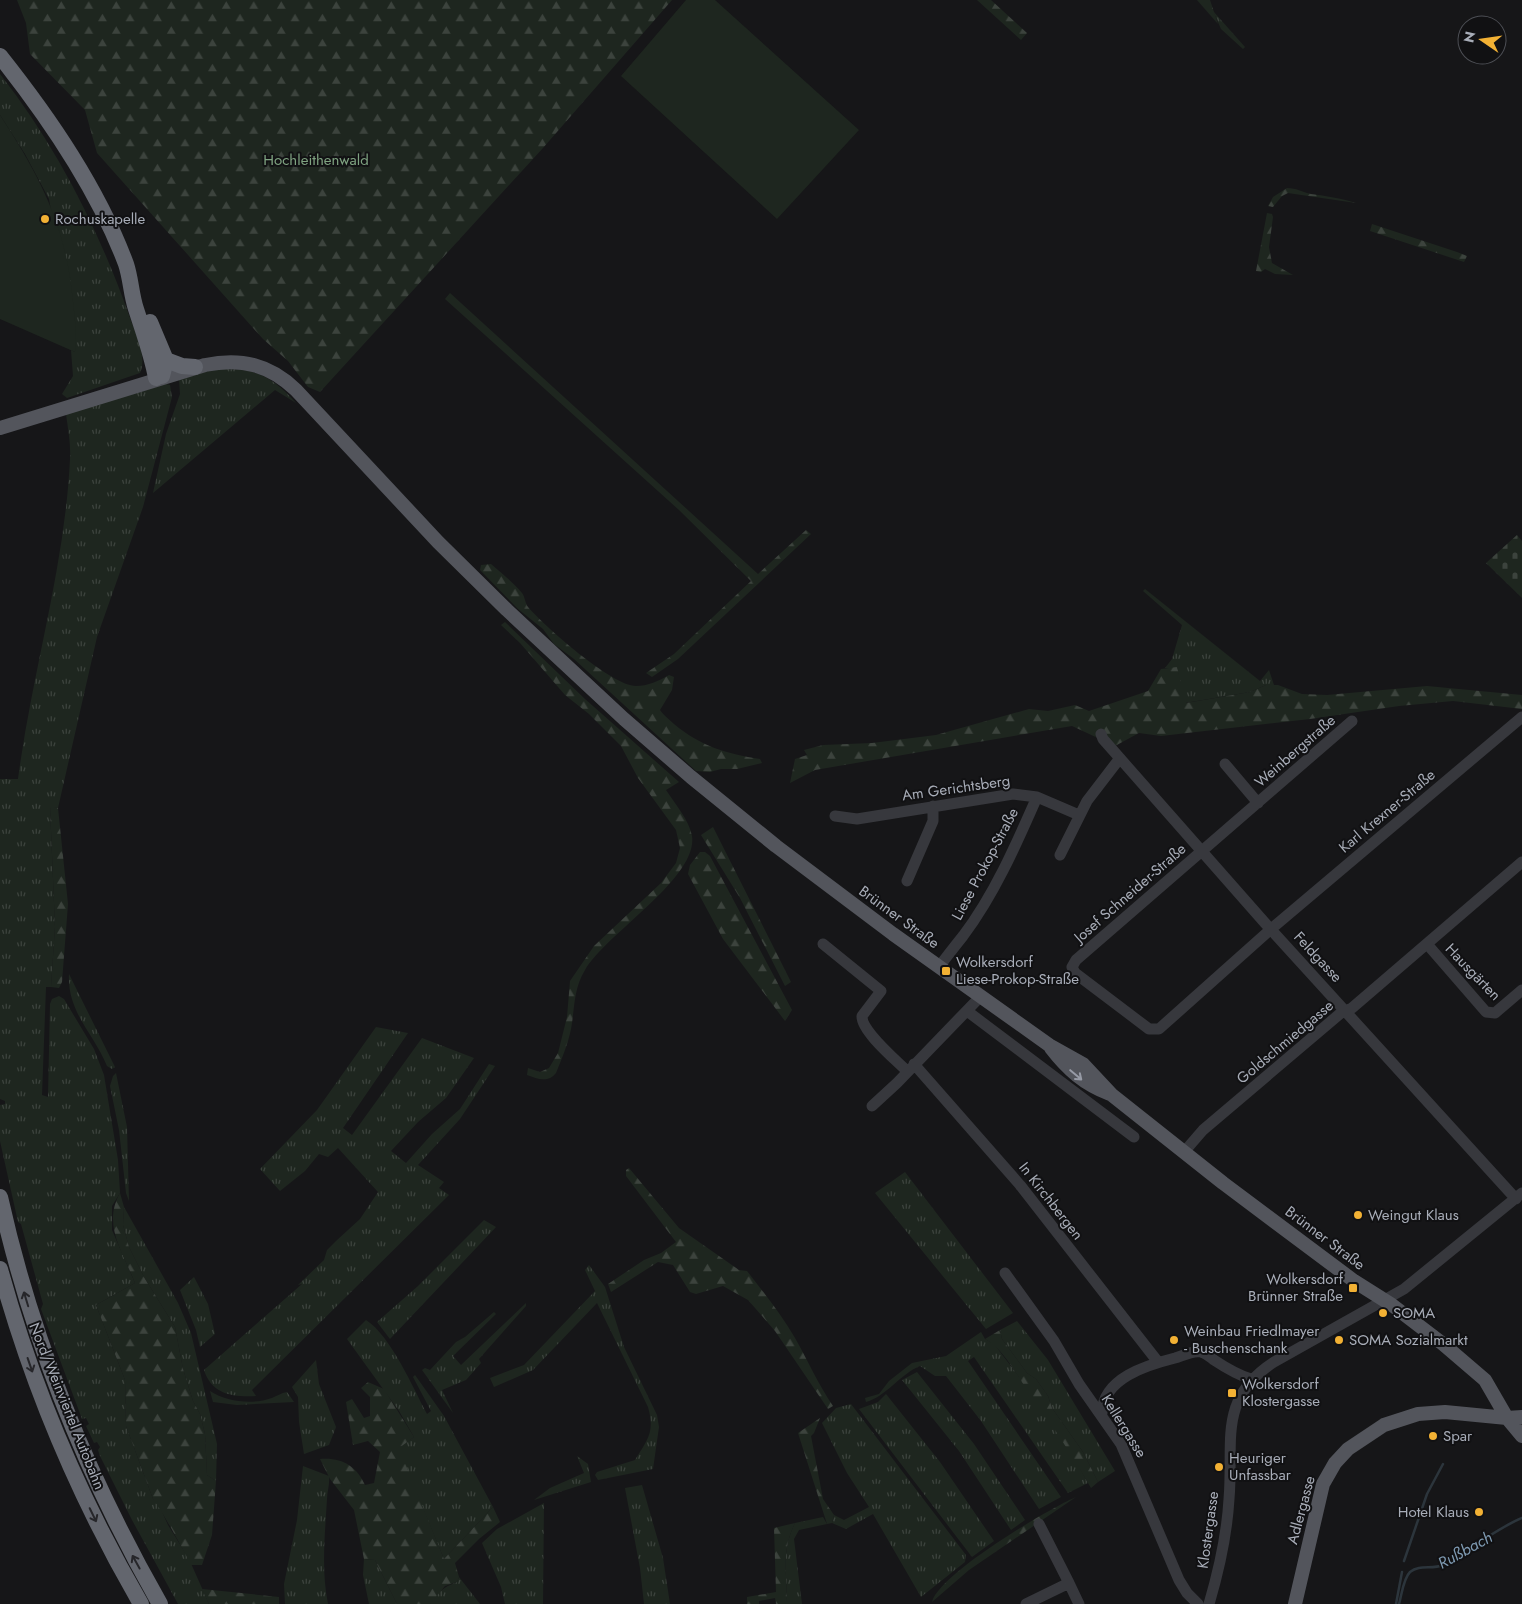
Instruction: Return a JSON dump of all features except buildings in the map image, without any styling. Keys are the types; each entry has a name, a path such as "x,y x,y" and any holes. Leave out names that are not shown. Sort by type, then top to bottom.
{"highway":[{"path":"0,56 34,100 78,170 112,233 132,284 140,297 166,360 159,377"},
{"path":"132,284 134,302 159,377"},
{"path":"166,360 182,366 195,367"},
{"name":"Nord/Weinviertel Autobahn","path":"0,1197 32,1317 64,1408 110,1511 160,1604"},
{"name":"Nord/Weinviertel Autobahn","path":"0,1269 20,1334 53,1426 96,1521 140,1604"}],"main road":[{"name":"Brünner Straße","path":"195,367 221,362 246,363 268,369 286,380 438,542 507,610 618,713 691,777 799,863 980,997 1049,1045 1083,1064 1112,1095 1184,1152 1354,1281 1384,1300 1479,1374 1490,1387 1507,1418 1521,1431"},
{"path":"0,428 195,367"},
{"name":"Adlergasse","path":"1295,1604 1323,1484 1335,1463 1348,1449 1384,1425 1418,1414 1461,1413 1507,1418 1522,1417"}],"street":[{"name":"Karl Krexner-Straße","path":"1271,929 1522,717"},
{"name":"Weinbergstraße","path":"1202,851 1352,721"},
{"name":"Feldgasse","path":"1102,734 1103,739 1271,929 1519,1196"},
{"path":"1060,855 1079,815 1102,779 1120,758"},
{"name":"Weinbergstraße","path":"1225,764 1258,803"},
{"name":"Am Gerichtsberg","path":"835,816 857,819 1013,794 1037,798 1079,815"},
{"name":"Liese Prokop-Straße","path":"939,966 962,937 989,894 1010,856 1037,798"},
{"path":"907,881 933,821 933,806"},
{"name":"Josef Schneider-Straße","path":"1202,851 1076,960 1072,967 1075,973 1154,1030 1159,1029 1271,929"},
{"name":"Goldschmiedgasse","path":"1184,1152 1203,1130 1522,862"},
{"name":"In Kirchbergen","path":"823,944 881,991 862,1016 862,1020 873,1036 911,1067 1020,1185 1158,1362"},
{"name":"Hausgärten","path":"1426,944 1486,1012 1496,1013 1522,990"},
{"path":"872,1106 980,997"},
{"path":"967,1011 1134,1137"},
{"name":"Klostergasse","path":"1209,1604 1216,1580 1229,1500 1233,1416 1242,1391 1251,1379 1274,1362 1384,1300 1426,1273 1519,1196"},
{"name":"Kellergasse","path":"1005,1273 1054,1341 1096,1409 1102,1413 1132,1465 1179,1580 1187,1593 1198,1604"},
{"path":"1102,1413 1102,1401 1111,1388 1130,1374 1158,1362 1201,1352 1233,1372 1251,1379"},
{"path":"1039,1524 1079,1604"},
{"path":"1026,1604 1069,1583"}],"green space":[{"name":"Hochleithenwald","path":"17,0 672,0 543,148 320,392 308,387 288,361 263,339 97,153 85,110 30,54 26,23"},
{"path":"686,0 715,0 859,130 777,219 621,76"},
{"path":"977,0 991,0 1027,33 1021,40"},
{"path":"1197,0 1210,0 1218,24"},
{"path":"1213,11 1245,47 1243,49 1221,29"},
{"path":"0,74 21,102 58,159 90,220 117,283 141,351 142,366 140,373 67,398 62,394 73,376 71,350 75,352 49,199 25,154 0,115"},
{"path":"0,115 28,160 58,226 70,275 76,327 75,352 0,319"},
{"path":"1287,188 1356,203 1288,193 1282,196 1273,207 1268,206 1273,197"},
{"path":"1267,213 1272,214 1273,217 1269,247 1272,263 1293,275 1275,274 1265,269 1261,272 1256,271"},
{"path":"1372,224 1467,256 1464,262 1370,231"},
{"path":"450,293 758,574 806,530 811,534 678,659 652,677 646,673 674,654 751,581 679,510 445,299"},
{"path":"221,369 244,370 263,376 280,387 296,403 275,390 153,493 166,434 180,394 179,379 196,373"},
{"path":"166,384 170,385 172,397 143,507 97,637 58,808 50,807 55,927 51,987 46,987 42,1095 48,1097 50,1004 52,999 59,996 64,999 94,1049 104,1075 118,1160 120,1193 112,1206 112,1230 135,1283 96,1305 125,1380 126,1426 153,1499 157,1501 168,1525 189,1559 209,1604 178,1604 132,1520 100,1456 98,1450 100,1447 97,1442 94,1443 86,1426 89,1424 86,1418 82,1419 41,1309 43,1304 21,1224 18,1222 0,1141 0,1105 5,1104 5,1101 0,1099 0,779 18,779 31,699 55,579 62,540 70,459 70,442 66,414"},
{"path":"1517,535 1522,541 1522,598 1486,563"},
{"path":"491,564 518,589 528,607 536,616 579,654 611,676 636,686 653,683 669,675 674,677 672,690 660,710 684,732 714,748 736,755 760,759 762,763 737,769 721,769 710,772 696,771 574,659 554,644 543,629 518,609 480,570 481,565"},
{"path":"1145,589 1260,681 1269,670 1274,685 1266,685 1250,692 1185,703 1177,668 1165,668 1172,659 1182,625 1143,591"},
{"path":"505,622 585,699 679,782 666,790 685,818 692,836 690,852 681,869 667,887 596,955 585,970 576,992 571,1029 565,1051 556,1073 546,1079 527,1075 528,1068 540,1072 549,1068 558,1053 567,1017 570,981 594,946 661,883 676,863 680,848 676,830 638,778 621,746 589,714 565,695 520,643 501,625"},
{"path":"1177,667 1186,703 1250,692 1266,685 1278,685 1302,694 1327,695 1427,686 1522,695 1522,709 1453,701 1161,736 1139,733 1115,746 1072,726 815,770 790,783 795,759 807,755 804,750 823,745 872,743 936,735 1029,709 1048,711 1075,705 1089,711 1148,691 1161,669"},
{"path":"50,806 58,808 68,904 62,982 59,988 51,987 55,927"},
{"path":"713,827 791,982 785,986 740,898 701,835"},
{"path":"700,852 705,852 710,856 792,1010 785,1021 723,939 688,874 690,865"},
{"path":"69,974 115,1067 112,1069 107,1066 76,1011 69,987"},
{"path":"376,1027 408,1033 343,1128 352,1135 422,1038 474,1058 446,1098 418,1122 391,1151 406,1163 432,1134 460,1109 489,1064 495,1066 460,1119 418,1165 444,1182 439,1188 449,1195 252,1390 256,1396 239,1396 224,1393 212,1385 204,1370 302,1284 298,1285 324,1260 327,1250 360,1219 378,1192 338,1148 328,1157 319,1154 305,1171 280,1191 260,1169 317,1110"},
{"path":"116,1073 127,1127 129,1201 126,1193 119,1130 110,1086"},
{"path":"629,1168 679,1228 739,1270 747,1271 790,1329 833,1406 828,1409 775,1331 748,1300 723,1286 696,1294 690,1292 673,1265 658,1262 611,1292 608,1284 644,1260 661,1253 676,1242 626,1176 626,1170"},
{"path":"905,1172 1013,1313 986,1329 875,1193"},
{"path":"120,1193 124,1207 123,1225 129,1247 144,1277 175,1327 183,1369 193,1401 200,1414 205,1434 207,1475 216,1481 212,1535 202,1565 191,1565 153,1499 126,1426 125,1380 96,1305 135,1283 120,1249 114,1227 113,1216"},
{"path":"124,1207 178,1303 191,1333 217,1444 216,1481 207,1475 205,1434 200,1414 193,1401 183,1369 175,1327 144,1277 129,1247 123,1225"},
{"path":"484,1220 496,1227 390,1339 377,1322 418,1286"},
{"path":"589,1265 605,1287 624,1347 657,1415 659,1427 653,1469 598,1480 595,1475 597,1472 635,1460 647,1441 651,1423 648,1407 597,1303 533,1370 494,1387 490,1378 524,1365 595,1291 585,1270"},
{"path":"194,1277 208,1304 215,1334 200,1347 196,1330 180,1290"},
{"path":"526,1303 526,1306 479,1359 481,1363 466,1380 442,1390 453,1413 422,1370 425,1368 430,1370 456,1342 465,1337 494,1312 496,1314 453,1356 461,1365"},
{"path":"366,1320 393,1350 427,1414 431,1411 413,1377 415,1375 444,1416 493,1507 444,1559 398,1448 414,1437 399,1411 347,1339"},
{"path":"1017,1321 1048,1360 1115,1471 1098,1482 1083,1452 1052,1408 1048,1396 1036,1379 1027,1373 1002,1339 1000,1330"},
{"path":"1000,1330 1002,1339 1027,1373 1036,1379 1048,1396 1052,1408 1083,1452 1098,1482 1091,1488 1059,1435 1007,1359 985,1339"},
{"path":"981,1332 985,1339 994,1344 1017,1374 1065,1442 1088,1483 1068,1493 974,1357 968,1361 1061,1497 1039,1509 981,1421 946,1376 935,1376 920,1366 906,1374 874,1399 866,1402 865,1398 879,1394 889,1381 912,1363 946,1356"},
{"path":"316,1360 319,1384 336,1427 329,1445 304,1454 299,1422 298,1397 292,1387"},
{"path":"917,1372 974,1444 1025,1520 1011,1530 959,1451 902,1380"},
{"path":"368,1382 384,1389 414,1437 399,1448 444,1559 493,1507 500,1522 479,1539 455,1563 459,1577 457,1582 445,1586 430,1604 397,1604 375,1560 364,1559 354,1510 330,1479 320,1459 341,1461 358,1473 365,1485 374,1483 380,1452 368,1441 353,1445 346,1402 352,1399 364,1418 370,1416 370,1397 361,1388"},
{"path":"210,1391 224,1398 248,1402 272,1398 287,1392 294,1402 237,1405 213,1402"},
{"path":"886,1394 940,1462 994,1541 972,1557 859,1409 878,1402"},
{"path":"851,1404 966,1555 965,1562 921,1597 873,1514 846,1529 832,1523 834,1515 844,1520 869,1507 847,1473 822,1423 836,1408"},
{"path":"820,1418 811,1436 823,1499 834,1515 832,1523 827,1524 798,1433"},
{"path":"577,1456 588,1464 591,1482 534,1500 550,1488 584,1473"},
{"path":"303,1466 329,1476 324,1552 328,1604 285,1604 284,1584 297,1520"},
{"path":"642,1485 663,1558 670,1604 644,1604 640,1568 625,1488"},
{"path":"1076,1497 969,1570 932,1602 939,1590 973,1560 1020,1528"},
{"path":"544,1503 543,1604 505,1604 501,1587 482,1543 497,1529"},
{"path":"823,1517 827,1524 799,1530 794,1539 802,1604 787,1604 786,1553 795,1523"},
{"path":"795,1523 786,1553 787,1604 776,1604 775,1598 759,1601 759,1604 747,1604 747,1597 776,1592 774,1528"},
{"path":"364,1559 375,1560 397,1604 369,1604 363,1575"},
{"path":"459,1577 480,1604 430,1604 438,1593 457,1582"},
{"path":"202,1589 279,1597 279,1604 209,1604"}],"waterway":[{"path":"1404,1561 1427,1494 1443,1464"},
{"name":"Rußbach","path":"1399,1604 1404,1583 1410,1572 1418,1568 1443,1565 1501,1528 1522,1518"},
{"path":"1396,1604 1402,1572"}],"place":[{"name":"Rochuskapelle","path":"45,219"},
{"name":"Wolkersdorf Liese-Prokop-Straße","path":"946,971"},
{"name":"Weingut Klaus","path":"1358,1215"},
{"name":"Wolkersdorf Brünner Straße","path":"1353,1288"},
{"name":"SOMA","path":"1383,1313"},
{"name":"Weinbau Friedlmayer - Buschenschank","path":"1174,1340"},
{"name":"SOMA Sozialmarkt","path":"1339,1340"},
{"name":"Wolkersdorf Klostergasse","path":"1232,1393"},
{"name":"Spar","path":"1433,1436"},
{"name":"Heuriger Unfassbar","path":"1219,1467"},
{"name":"Hotel Klaus","path":"1479,1512"}]}
